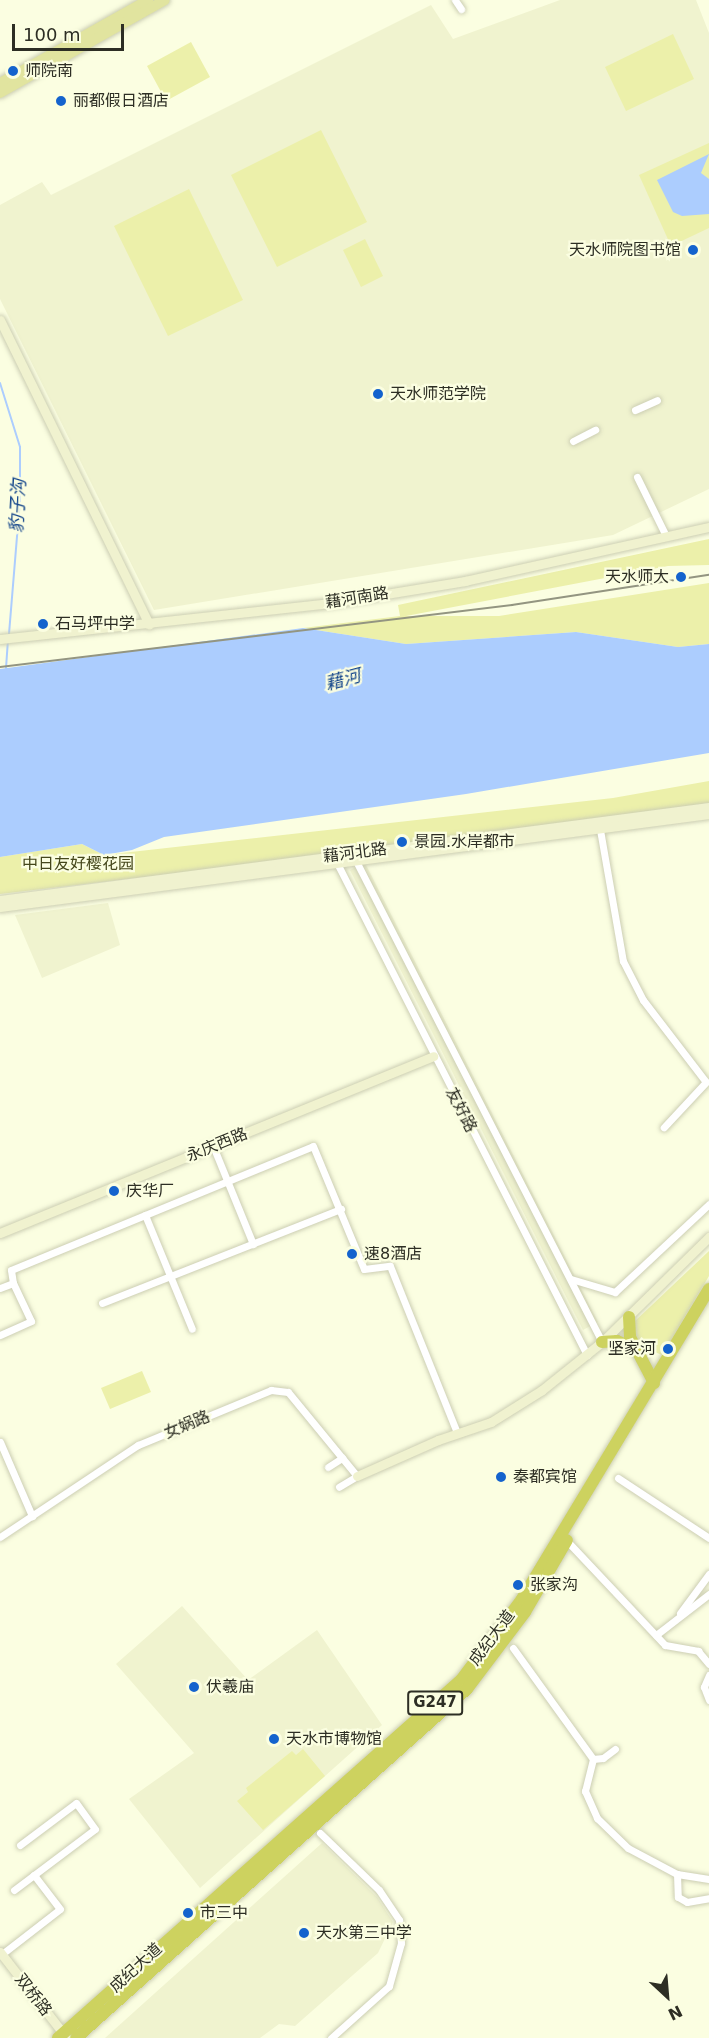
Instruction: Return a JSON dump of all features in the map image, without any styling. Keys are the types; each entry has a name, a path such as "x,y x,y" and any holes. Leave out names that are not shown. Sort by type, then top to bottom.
{"highway":[{"name":"成纪大道","path":"63,2036 460,1680 522,1599 709,1289"},
{"name":"成纪大道","path":"76,2038 466,1689 525,1612 709,1305"},
{"path":"629,1317 630,1337 654,1383"},
{"path":"602,1342 617,1341 636,1350"}],"main road":[{"path":"0,83 148,0"},
{"path":"0,93 165,0"},
{"path":"0,320 149,624"},
{"name":"藉河南路","path":"2,638 331,603 454,583 709,526"},
{"name":"藉河北路","path":"0,907 337,864 708,810"},
{"name":"藉河北路","path":"0,900 599,825"},
{"name":"永庆西路","path":"0,1233 433,1056"},
{"path":"357,1476 500,1417 587,1355 629,1317 709,1237"},
{"name":"双桥路","path":"1,1953 63,2036"}],"street":[{"path":"455,0 461,9"},
{"path":"635,410 657,400"},
{"path":"573,441 595,430"},
{"path":"637,477 666,536"},
{"path":"599,825 623,961 643,1000 706,1082 664,1127"},
{"name":"友好路","path":"356,861 602,1342"},
{"name":"友好路","path":"337,864 587,1355"},
{"path":"213,1146 253,1244"},
{"path":"0,1335 31,1321 12,1283 11,1270 313,1146 364,1269 390,1266 457,1433"},
{"path":"570,1279 615,1292 709,1204"},
{"path":"102,1303 340,1209"},
{"path":"145,1215 192,1329"},
{"path":"0,1288 12,1283"},
{"name":"女娲路","path":"0,1537 138,1445 271,1390 288,1392 357,1476"},
{"path":"0,1442 32,1516"},
{"path":"328,1467 342,1458"},
{"path":"339,1487 357,1476"},
{"path":"618,1478 709,1538"},
{"path":"567,1540 665,1645 698,1651 709,1664"},
{"path":"675,1620 709,1574"},
{"path":"656,1635 709,1594"},
{"path":"513,1648 593,1759 585,1791 597,1818 628,1848 677,1874 709,1879"},
{"path":"709,1675 704,1687 709,1700"},
{"path":"593,1759 603,1758 615,1749"},
{"path":"14,1890 95,1829 76,1803 20,1845"},
{"path":"320,1833 379,1890 399,1920 401,1943 389,1986 331,2038"},
{"path":"677,1874 678,1897 687,1902 709,1898"},
{"path":"1,1953 60,1909 34,1875"}],"shaded area":[{"name":"天水师范学院","path":"560,0 696,0 709,33 709,489 613,535 154,610 0,299 0,205 42,182 51,195 431,5 453,39"},
{"path":"365,863 598,1322 583,1330 350,870"},
{"path":"108,903 120,945 42,978 15,915"},
{"name":"天水市博物馆","path":"182,1606 248,1680 317,1630 382,1725 200,1888 129,1799 194,1753 116,1664"},
{"name":"天水第三中学","path":"322,1843 377,1897 393,1922 378,1953 295,2026 279,2024 260,2038 105,2038"}],"green space":[{"path":"673,34 694,79 626,111 605,67"},
{"path":"191,42 210,77 166,101 147,66"},
{"path":"321,130 367,222 277,267 231,175"},
{"path":"709,143 709,228 671,246 639,175"},
{"path":"189,189 243,300 168,336 114,226"},
{"path":"365,239 383,276 361,287 343,250"},
{"path":"709,539 709,565 668,566 406,616 499,616 709,583 709,644 678,647 576,632 406,644 303,628 400,616 398,605"},
{"name":"中日友好樱花园","path":"709,781 709,803 306,858 0,894 0,857 82,844 104,855 613,798"},
{"path":"709,1251 709,1276 662,1355 643,1347 634,1338 633,1323"},
{"path":"142,1371 151,1392 110,1409 101,1388"},
{"path":"303,1749 325,1776 263,1830 237,1801 248,1792 246,1788 292,1751 296,1755"}],"water":[{"path":"709,154 701,173 709,179 709,214 682,216 673,212 657,180"},
{"name":"藉河","path":"303,628 406,644 576,632 678,647 709,644 709,753 466,794 164,837 132,850 104,855 82,844 0,857 0,669"}],"waterway":[{"name":"豹子沟","path":"0,383 20,447 20,500 9,634"},
{"name":"豹子沟","path":"6,668 8,640"}],"tram line":[{"path":"0,667 512,605 709,575"}],"place":[{"name":"师院南","path":"13,71"},
{"name":"丽都假日酒店","path":"61,101"},
{"name":"天水师院图书馆","path":"693,250"},
{"name":"天水师范学院","path":"378,394"},
{"name":"天水师大","path":"681,577"},
{"name":"石马坪中学","path":"43,624"},
{"name":"景园.水岸都市","path":"402,842"},
{"name":"庆华厂","path":"114,1191"},
{"name":"速8酒店","path":"352,1254"},
{"name":"坚家河","path":"668,1349"},
{"name":"秦都宾馆","path":"501,1477"},
{"name":"张家沟","path":"518,1585"},
{"name":"伏羲庙","path":"194,1687"},
{"name":"天水市博物馆","path":"274,1739"},
{"name":"市三中","path":"188,1913"},
{"name":"天水第三中学","path":"304,1933"}]}
